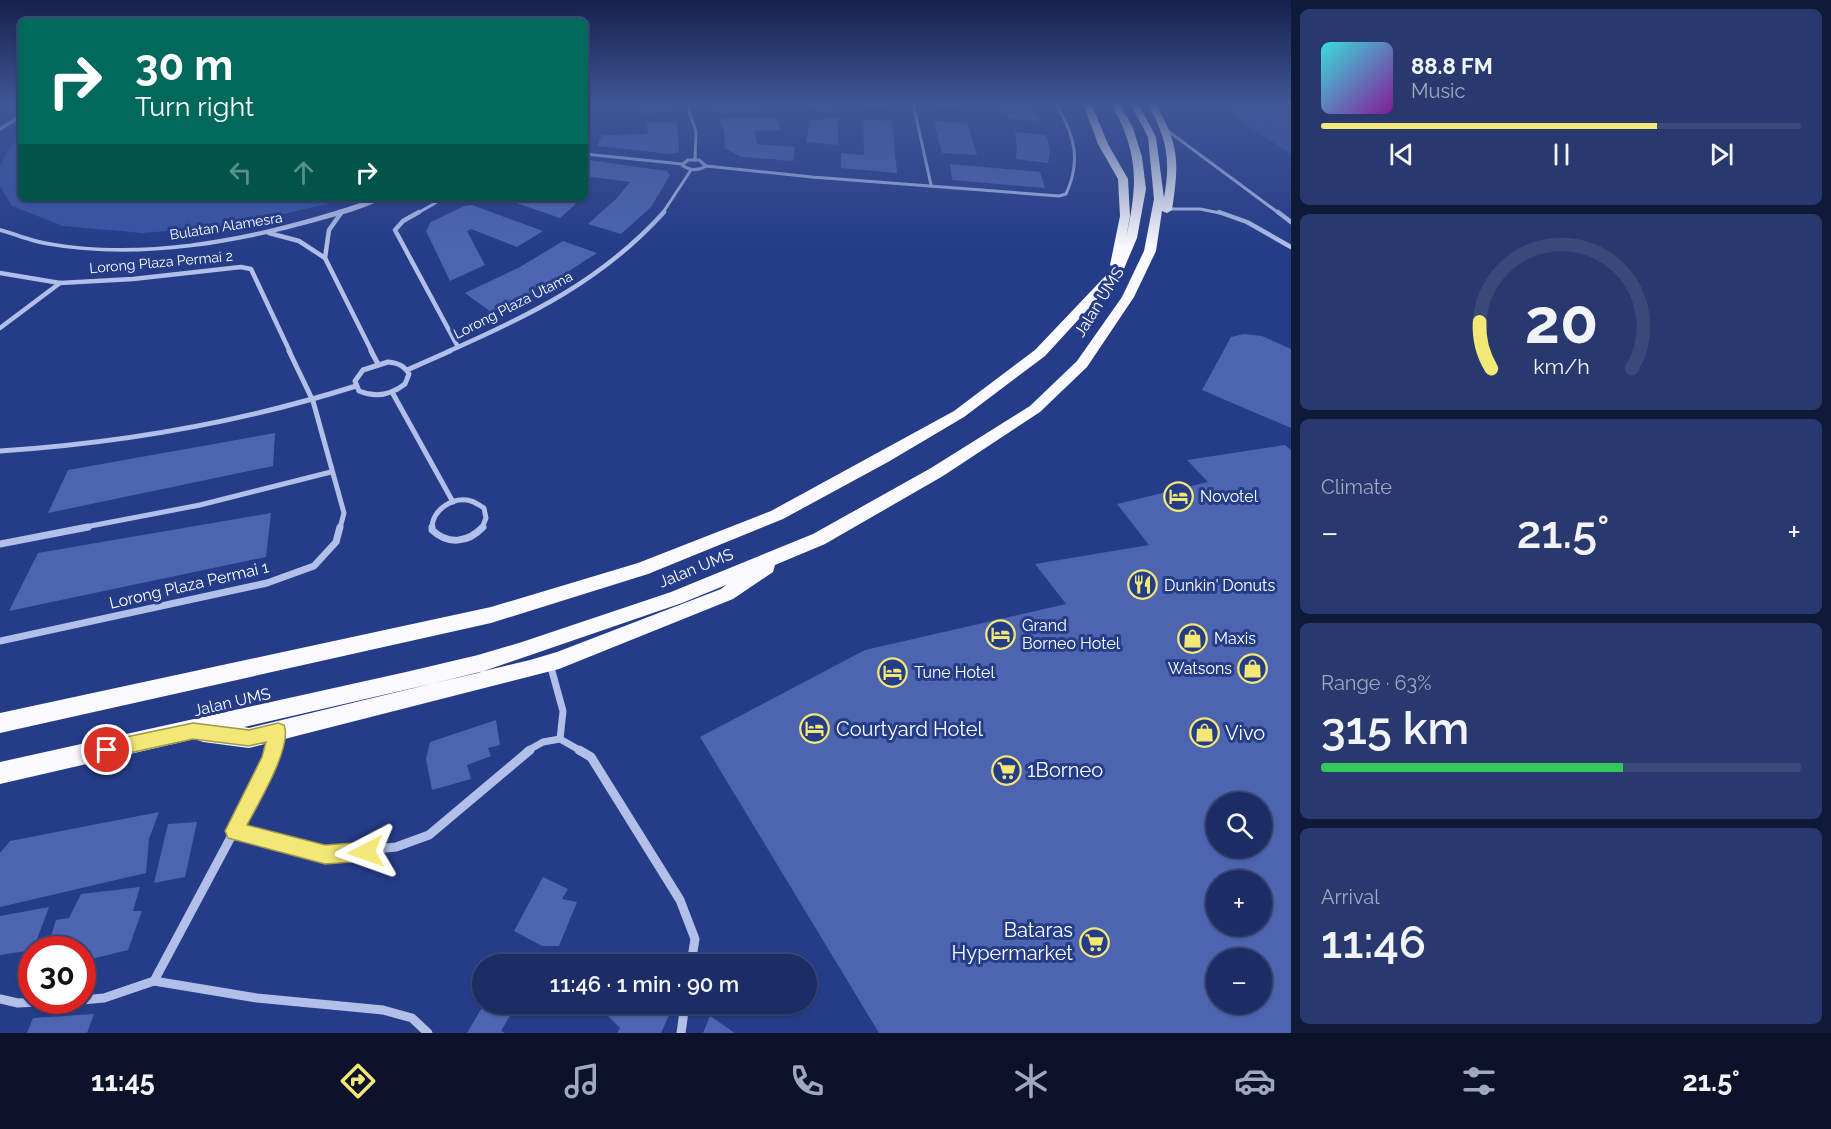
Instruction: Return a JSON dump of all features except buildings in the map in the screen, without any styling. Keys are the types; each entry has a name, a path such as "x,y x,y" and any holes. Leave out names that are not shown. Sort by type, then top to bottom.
{"highway":[{"path":"1107,151 1123,179 1125,216 1116,254 1117,272"},
{"name":"Jalan UMS","path":"0,723 491,615 642,569 777,515 884,458 959,414 1040,353 1117,272 1132,238 1141,189 1135,151"},
{"name":"Jalan UMS","path":"0,773 193,731 478,664 676,598 819,539 937,472 1035,409 1082,364 1128,297 1149,251 1159,199 1154,151"},
{"path":"1128,297 1153,272 1167,209 1175,160 1173,151"},
{"path":"193,731 249,738 549,663 621,638 736,590 790,551"}],"street":[{"path":"695,151 695,160"},
{"path":"924,151 931,185"},
{"path":"682,164 683,167 691,170 706,166 812,177 1059,196 1066,194 1075,178 1076,151"},
{"path":"1195,151 1291,222"},
{"path":"588,154 682,164 695,160 704,162 706,166"},
{"name":"Lorong Plaza Utama","path":"407,369 532,311 582,283 624,253 657,223 681,192 691,170"},
{"name":"Bulatan Alamesra","path":"0,230 23,240 95,249 180,247 270,233 341,213 373,201"},
{"path":"439,201 403,221 395,230 458,347"},
{"path":"1167,209 1199,207 1226,213 1247,220 1291,247"},
{"path":"325,258 329,230 341,213"},
{"path":"270,233 297,240 314,248 325,258 378,364"},
{"name":"Lorong Plaza Permai 2","path":"0,273 60,283 133,279 241,267 251,270 313,401"},
{"path":"0,328 60,283"},
{"path":"396,363 407,369 409,374 405,384 383,395 366,394 356,386 358,376 363,370 378,364 396,363"},
{"path":"0,452 78,445 159,434 238,419 313,401 356,386"},
{"path":"392,392 453,502"},
{"name":"Lorong Plaza Permai 1","path":"0,641 267,583 314,566 336,542 344,513 313,401"},
{"path":"0,544 200,505 331,472"},
{"path":"471,501 484,508 486,514 483,528 469,538 460,541 443,539 432,530 434,517 438,510 453,502 471,501"},
{"path":"549,663 563,711 560,739"},
{"path":"154,981 270,759 278,731"},
{"path":"234,831 325,854 396,847 429,835 521,755 543,741 560,739 591,758 680,900 695,939 693,954"},
{"path":"96,999 154,981 257,998 383,1010 412,1018 428,1033"},
{"path":"0,999 18,1003"},
{"path":"681,1033 684,1014"}],"shaded area":[{"path":"7,151 18,151 18,201 333,201 237,225 143,233 63,226 12,206 0,186 0,166"}],"place":[{"name":"Novotel","path":"1179,496"},
{"name":"Dunkin' Donuts","path":"1143,585"},
{"name":"Grand Borneo Hotel","path":"1001,634"},
{"name":"Maxis","path":"1193,638"},
{"name":"Watsons","path":"1253,668"},
{"name":"Tune Hotel","path":"893,672"},
{"name":"Courtyard Hotel","path":"815,729"},
{"name":"Vivo","path":"1204,733"},
{"name":"1Borneo","path":"1006,770"},
{"name":"Bataras Hypermarket","path":"1094,942"}],"route":[{"path":"107,750 193,731 249,738 278,731 270,759 234,831 282,845 325,854 366,852"}]}
